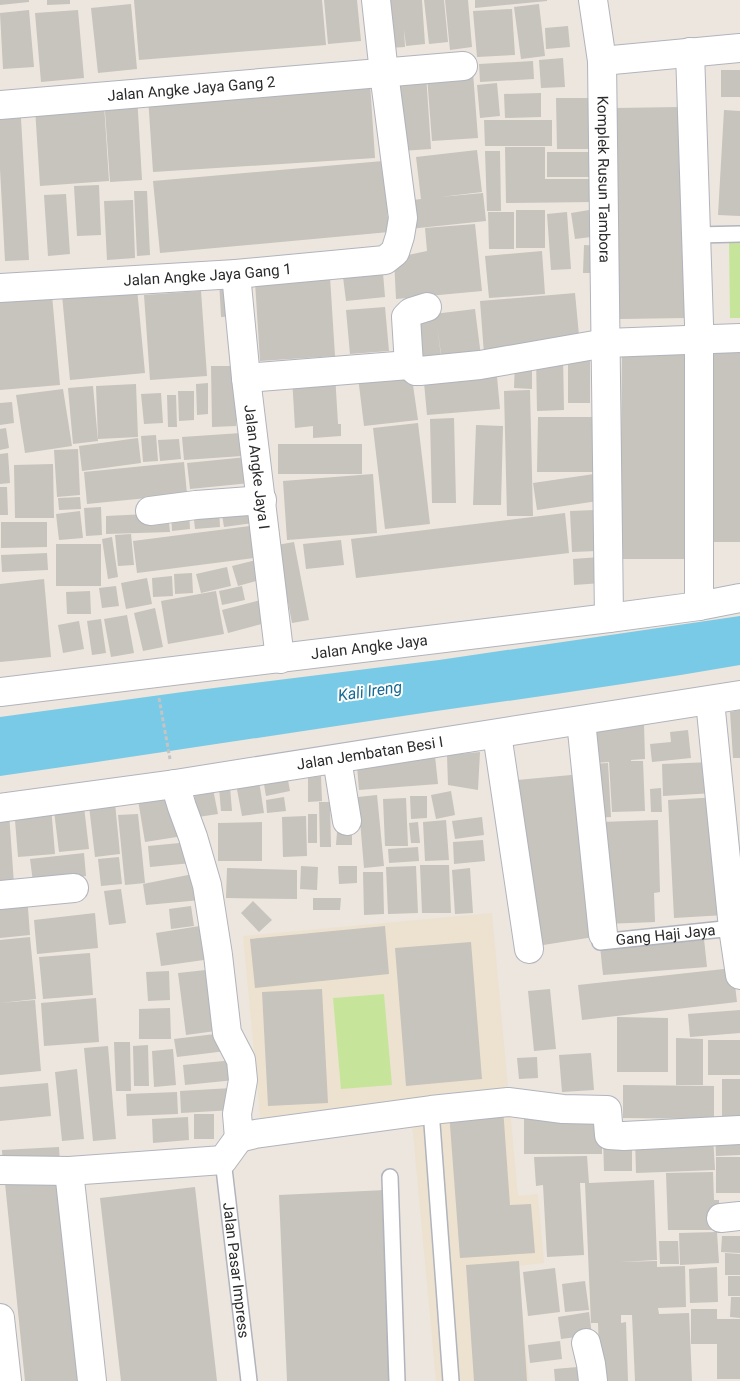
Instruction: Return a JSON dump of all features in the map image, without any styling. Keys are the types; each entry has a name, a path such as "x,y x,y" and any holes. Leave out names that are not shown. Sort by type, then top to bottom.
{"street":[{"path":"376,0 384,73"},
{"name":"Komplek Rusun Tambora","path":"593,0 602,61 609,618"},
{"path":"602,61 740,48"},
{"path":"690,52 699,338 699,606"},
{"name":"Jalan Angke Jaya Gang 2","path":"0,105 463,66"},
{"name":"Jalan Angke Jaya Gang 1","path":"0,288 236,274 385,260 395,252 403,218 384,73"},
{"name":"Jalan Angke Jaya I","path":"236,274 246,378 280,659"},
{"path":"427,307 406,316 410,365 420,372 480,365 606,343 699,338 740,338"},
{"path":"246,378 410,365"},
{"path":"150,511 196,504 262,500"},
{"name":"Jalan Angke Jaya","path":"0,692 609,618 699,606 740,598"},
{"name":"Jalan Jembatan Besi I","path":"0,808 173,772 337,759 740,695"},
{"path":"710,701 733,928 740,975"},
{"path":"581,721 601,938"},
{"path":"497,734 529,949"},
{"path":"337,759 347,821"},
{"path":"173,772 207,885 218,955 227,1034 241,1060 243,1080 231,1149"},
{"path":"0,895 74,888"},
{"path":"0,1170 69,1171 231,1149 255,1134 431,1110 508,1102 563,1109 607,1110 609,1135 624,1136 740,1130"},
{"path":"69,1171 92,1381"},
{"path":"0,1318 6,1381"},
{"path":"586,1343 593,1381"}],"lane":[{"path":"696,235 740,234"},
{"name":"Gang Haji Jaya","path":"601,938 733,928"},
{"path":"431,1110 451,1381"},
{"name":"Jalan Pasar Impress","path":"231,1149 249,1381"},
{"path":"390,1177 397,1381"}],"path":[{"path":"159,696 173,772"}],"shaded area":[{"path":"492,913 518,1196 538,1194 544,1263 518,1266 529,1381 436,1381 412,1123 262,1137 243,936"}],"green space":[{"path":"729,240 740,240 740,318 730,318"},
{"path":"384,994 392,1085 341,1089 333,998"}],"water":[{"name":"Kali Ireng","path":"740,616 740,665 599,688 0,776 0,717 439,660"}],"building":[{"path":"0,0 29,0 29,2 0,5"},
{"path":"47,0 70,0 70,4 47,5"},
{"path":"134,0 322,0 326,45 139,60"},
{"path":"324,0 357,0 361,41 328,44"},
{"path":"386,0 422,0 425,44 406,46 404,29 405,47 389,48"},
{"path":"424,0 444,0 448,42 429,44"},
{"path":"445,0 468,0 472,47 450,50"},
{"path":"475,0 547,0 547,1 475,8"},
{"path":"131,4 137,69 98,73 91,8"},
{"path":"539,4 545,56 521,59 514,7"},
{"path":"512,9 515,55 477,57 473,11"},
{"path":"29,10 34,67 3,69 0,13"},
{"path":"78,10 84,78 41,82 35,13"},
{"path":"568,26 570,47 546,49 545,28"},
{"path":"563,58 565,87 541,88 539,60"},
{"path":"533,61 534,79 480,82 479,64"},
{"path":"721,70 740,70 740,97 721,97"},
{"path":"473,73 478,138 432,141 427,76"},
{"path":"426,74 431,149 401,151 395,77"},
{"path":"370,83 375,158 153,172 148,97"},
{"path":"497,83 500,116 480,118 477,85"},
{"path":"541,93 541,117 505,118 504,94"},
{"path":"137,95 142,180 110,182 104,97"},
{"path":"556,98 598,98 598,149 557,149"},
{"path":"104,104 109,181 40,186 35,108"},
{"path":"681,107 686,318 620,319 615,108"},
{"path":"724,110 740,111 740,216 718,215"},
{"path":"21,118 29,260 5,261 0,169 0,119"},
{"path":"484,120 552,120 552,146 485,146"},
{"path":"505,147 545,147 545,179 595,179 595,202 506,203"},
{"path":"477,150 482,192 440,197 483,193 486,221 409,229 406,201 421,199 416,157"},
{"path":"485,151 500,151 501,211 487,211"},
{"path":"547,152 590,152 590,177 547,177"},
{"path":"383,161 389,232 160,253 153,181"},
{"path":"99,185 101,235 77,236 74,186"},
{"path":"134,191 147,191 150,255 137,256"},
{"path":"66,194 70,254 48,256 44,195"},
{"path":"133,200 135,258 107,260 104,201"},
{"path":"595,209 599,236 575,239 571,213"},
{"path":"516,210 545,210 545,248 516,248"},
{"path":"488,212 514,212 514,249 489,249"},
{"path":"567,212 571,269 551,270 547,214"},
{"path":"475,224 482,291 396,299 394,258 427,251 425,228"},
{"path":"584,245 602,246 601,273 583,273"},
{"path":"542,251 545,294 489,298 485,256"},
{"path":"383,273 385,297 346,301 343,277"},
{"path":"330,277 335,356 260,361 255,282"},
{"path":"234,279 236,316 221,317 219,280"},
{"path":"137,288 145,373 70,380 62,295"},
{"path":"201,291 207,376 150,380 144,295"},
{"path":"575,293 580,346 484,354 480,301"},
{"path":"52,295 60,385 0,390 0,300"},
{"path":"385,307 389,351 350,354 346,310"},
{"path":"475,309 481,356 442,361 437,325 442,364 416,368 409,317"},
{"path":"714,342 740,342 740,542 714,542"},
{"path":"622,346 688,346 686,559 620,559"},
{"path":"563,356 564,410 537,411 536,357"},
{"path":"568,358 590,358 590,403 568,403"},
{"path":"515,360 532,360 532,389 514,388"},
{"path":"211,366 236,366 236,426 212,427"},
{"path":"496,366 500,409 427,415 423,372"},
{"path":"411,371 418,420 364,426 358,377"},
{"path":"335,374 338,424 341,424 341,436 313,438 313,426 295,428 292,377"},
{"path":"208,383 208,414 197,415 196,384"},
{"path":"136,384 138,437 98,439 96,386"},
{"path":"93,386 98,441 73,444 68,388"},
{"path":"63,389 72,446 25,453 16,395"},
{"path":"530,390 533,516 507,516 504,391"},
{"path":"178,391 194,391 194,420 179,421"},
{"path":"161,393 163,423 144,424 141,394"},
{"path":"167,395 176,395 177,427 168,427"},
{"path":"12,402 14,423 0,425 0,403"},
{"path":"538,417 597,417 597,472 537,472"},
{"path":"454,418 456,503 432,503 430,419"},
{"path":"418,423 430,524 385,529 373,428"},
{"path":"476,425 503,426 501,505 473,505"},
{"path":"6,428 9,448 0,450 0,429"},
{"path":"241,433 242,456 184,460 182,437"},
{"path":"156,435 158,461 143,462 141,436"},
{"path":"138,438 141,463 82,471 79,446"},
{"path":"179,439 181,459 160,461 158,440"},
{"path":"278,444 362,444 362,474 278,474"},
{"path":"78,449 80,495 57,497 54,450"},
{"path":"8,453 10,483 0,484 0,454"},
{"path":"247,457 250,483 190,489 187,463"},
{"path":"184,462 187,494 87,504 84,472"},
{"path":"53,464 54,518 15,518 14,465"},
{"path":"373,474 377,533 287,540 283,481"},
{"path":"594,474 598,501 537,510 533,483"},
{"path":"0,487 7,487 8,515 0,515"},
{"path":"80,497 81,509 59,510 58,498"},
{"path":"251,505 253,523 224,527 221,509"},
{"path":"101,507 102,535 86,536 84,508"},
{"path":"219,509 220,527 195,529 193,511"},
{"path":"595,510 597,551 572,552 570,511"},
{"path":"80,511 83,538 59,540 56,514"},
{"path":"189,511 190,529 172,531 171,513"},
{"path":"168,513 170,532 106,534 106,516"},
{"path":"565,513 569,553 356,578 351,539"},
{"path":"1,522 47,522 47,547 1,548"},
{"path":"250,526 254,558 137,573 133,541"},
{"path":"131,534 134,565 118,566 115,535"},
{"path":"112,537 118,577 108,579 102,539"},
{"path":"341,540 344,565 306,569 303,544"},
{"path":"294,542 309,620 292,623 277,545"},
{"path":"56,544 101,544 101,586 56,586"},
{"path":"47,553 48,570 2,572 1,555"},
{"path":"600,557 602,583 574,585 573,559"},
{"path":"256,560 260,580 238,586 232,566"},
{"path":"227,567 231,586 201,593 196,574"},
{"path":"192,573 193,593 175,594 174,574"},
{"path":"172,576 173,596 153,597 152,578"},
{"path":"147,578 152,604 126,609 121,583"},
{"path":"44,579 51,657 0,662 0,584"},
{"path":"116,586 119,606 102,608 99,588"},
{"path":"242,586 245,600 222,605 219,591"},
{"path":"90,591 91,614 67,614 66,592"},
{"path":"216,591 224,634 168,644 161,601"},
{"path":"268,598 273,621 228,633 222,610"},
{"path":"155,608 163,647 143,651 134,613"},
{"path":"127,615 134,653 111,657 104,619"},
{"path":"101,619 106,653 92,655 87,621"},
{"path":"79,621 84,649 63,653 58,625"},
{"path":"740,710 740,758 733,758 730,712"},
{"path":"588,722 644,724 645,759 631,761 643,761 645,811 612,812 609,762 594,763"},
{"path":"688,730 691,758 652,762 650,744 671,742 670,732"},
{"path":"480,752 478,790 448,785 447,755"},
{"path":"435,756 438,784 359,790 357,766"},
{"path":"712,762 714,793 663,796 662,764"},
{"path":"608,763 611,817 594,818 591,764"},
{"path":"582,774 600,936 537,946 517,780"},
{"path":"287,775 290,791 266,796 263,779"},
{"path":"321,776 322,801 308,802 308,778"},
{"path":"259,781 264,813 242,816 236,784"},
{"path":"230,787 232,811 221,811 219,788"},
{"path":"661,788 662,812 651,812 650,789"},
{"path":"213,789 218,814 198,817 194,793"},
{"path":"451,791 455,815 436,819 431,795"},
{"path":"172,795 183,836 145,842 138,800"},
{"path":"377,795 384,866 364,868 358,797"},
{"path":"410,796 427,796 427,818 411,819"},
{"path":"284,797 286,811 267,813 266,800"},
{"path":"719,797 725,915 674,918 668,800"},
{"path":"406,798 408,846 385,846 383,799"},
{"path":"319,802 330,802 331,847 320,847"},
{"path":"115,803 120,854 95,857 89,806"},
{"path":"51,806 55,854 18,857 14,808"},
{"path":"84,807 89,849 59,852 54,811"},
{"path":"0,813 9,813 14,884 0,885"},
{"path":"138,814 145,883 125,885 118,815"},
{"path":"308,814 317,814 317,843 308,843"},
{"path":"306,816 307,856 283,857 282,817"},
{"path":"482,817 484,835 455,839 452,821"},
{"path":"446,820 449,860 425,861 423,822"},
{"path":"658,820 660,892 654,893 655,922 605,924 601,822"},
{"path":"262,822 262,861 218,861 218,823"},
{"path":"418,822 420,843 411,843 409,823"},
{"path":"337,832 352,832 352,845 336,845"},
{"path":"483,840 485,861 454,864 453,842"},
{"path":"190,842 192,863 150,867 148,846"},
{"path":"418,847 419,861 389,863 388,849"},
{"path":"84,853 86,876 33,882 30,859"},
{"path":"119,857 122,884 101,886 98,859"},
{"path":"420,865 449,865 451,913 422,913"},
{"path":"301,866 318,867 317,890 300,889"},
{"path":"338,866 357,866 357,883 339,884"},
{"path":"416,866 418,913 388,914 386,867"},
{"path":"227,868 297,870 297,899 226,898"},
{"path":"470,868 473,913 455,914 452,870"},
{"path":"363,872 383,872 384,914 364,915"},
{"path":"198,873 201,900 146,905 143,884"},
{"path":"121,889 126,923 109,925 104,891"},
{"path":"27,895 30,935 0,938 0,897"},
{"path":"313,898 341,898 340,910 313,910"},
{"path":"253,901 272,920 259,932 241,913"},
{"path":"191,906 194,926 171,929 169,909"},
{"path":"95,913 98,948 37,954 34,920"},
{"path":"206,925 211,959 161,966 156,933"},
{"path":"385,926 389,974 255,988 250,939"},
{"path":"30,937 36,999 0,1003 0,940"},
{"path":"704,939 707,967 603,975 600,946"},
{"path":"471,942 482,1079 406,1086 395,948"},
{"path":"90,953 93,995 43,999 39,957"},
{"path":"733,968 737,1002 582,1020 578,985"},
{"path":"215,969 223,1030 186,1035 178,973"},
{"path":"169,971 170,1000 148,1001 146,972"},
{"path":"322,989 328,1103 268,1106 262,992"},
{"path":"550,989 556,1049 534,1051 528,991"},
{"path":"96,998 99,1042 44,1046 41,1003"},
{"path":"35,1000 41,1071 0,1075 0,1003"},
{"path":"170,1008 171,1039 139,1039 139,1009"},
{"path":"740,1010 740,1033 690,1037 688,1014"},
{"path":"617,1017 668,1018 668,1072 617,1072"},
{"path":"223,1033 226,1051 177,1057 174,1039"},
{"path":"676,1038 703,1039 703,1085 676,1085"},
{"path":"708,1040 740,1040 740,1075 708,1075"},
{"path":"114,1042 130,1042 131,1091 116,1091"},
{"path":"148,1045 149,1086 134,1086 133,1046"},
{"path":"108,1046 116,1139 93,1141 84,1048"},
{"path":"173,1049 176,1085 154,1087 152,1051"},
{"path":"591,1053 594,1090 562,1092 559,1055"},
{"path":"537,1057 538,1078 519,1079 517,1058"},
{"path":"234,1060 235,1080 185,1085 183,1065"},
{"path":"77,1069 84,1139 62,1141 55,1072"},
{"path":"722,1079 740,1079 740,1120 722,1120"},
{"path":"48,1083 51,1116 0,1121 0,1087"},
{"path":"623,1085 714,1086 714,1119 623,1118"},
{"path":"232,1088 234,1110 181,1113 180,1091"},
{"path":"177,1092 178,1114 127,1116 126,1094"},
{"path":"503,1108 510,1205 531,1204 535,1253 460,1258 449,1112"},
{"path":"524,1111 602,1111 602,1154 524,1154"},
{"path":"194,1114 214,1114 214,1139 194,1139"},
{"path":"188,1117 189,1140 153,1143 152,1119"},
{"path":"740,1131 740,1155 716,1156 715,1132"},
{"path":"713,1136 715,1170 636,1173 635,1138"},
{"path":"603,1137 632,1137 632,1171 604,1171"},
{"path":"59,1147 60,1163 3,1167 2,1150"},
{"path":"587,1156 589,1183 654,1180 657,1260 619,1262 657,1261 657,1267 685,1266 686,1307 658,1308 659,1314 689,1313 692,1381 635,1381 632,1315 621,1315 621,1323 626,1322 628,1381 600,1381 598,1323 591,1323 585,1183 580,1183 584,1255 547,1257 543,1185 536,1186 534,1157"},
{"path":"716,1157 740,1157 740,1193 716,1193"},
{"path":"713,1172 714,1200 719,1200 719,1230 668,1230 666,1173"},
{"path":"64,1177 84,1381 25,1381 5,1183"},
{"path":"195,1187 217,1381 121,1381 100,1198"},
{"path":"386,1190 394,1381 287,1381 279,1195"},
{"path":"717,1232 719,1263 680,1265 679,1233"},
{"path":"722,1236 740,1236 740,1253 721,1252"},
{"path":"659,1241 678,1241 679,1264 660,1264"},
{"path":"725,1253 740,1254 740,1275 725,1275"},
{"path":"519,1261 527,1381 474,1381 466,1265"},
{"path":"717,1267 718,1302 690,1303 689,1269"},
{"path":"555,1268 560,1312 528,1316 523,1272"},
{"path":"728,1276 740,1276 740,1296 728,1296"},
{"path":"585,1281 589,1310 565,1312 562,1284"},
{"path":"731,1297 740,1297 740,1318 730,1317"},
{"path":"691,1309 717,1309 717,1319 740,1319 740,1379 717,1379 717,1344 691,1344"},
{"path":"589,1312 592,1335 561,1339 558,1317"},
{"path":"560,1341 562,1359 530,1363 528,1345"},
{"path":"590,1366 592,1381 555,1381 554,1369"}]}
